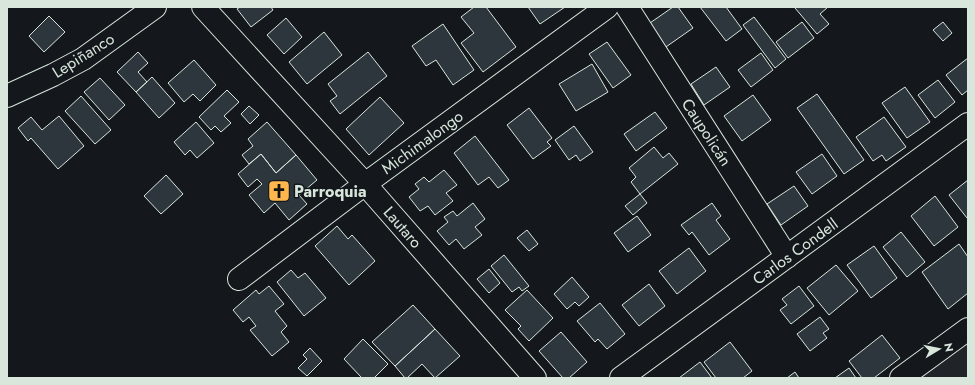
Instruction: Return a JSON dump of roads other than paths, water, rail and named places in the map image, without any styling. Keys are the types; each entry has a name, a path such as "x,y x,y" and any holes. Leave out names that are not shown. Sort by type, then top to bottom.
{"street":[{"name":"Lepiñanco","path":"7,96 53,75 83,59 155,7"},
{"name":"Lautaro","path":"204,7 365,184 536,378"},
{"name":"Michimalongo","path":"239,279 365,184 607,7"},
{"name":"Caupolicán","path":"627,7 787,257"},
{"name":"Carlos Condell","path":"621,378 968,124"},
{"path":"902,378 968,329"}],"place":[{"name":"Parroquia","path":"279,191"}]}
